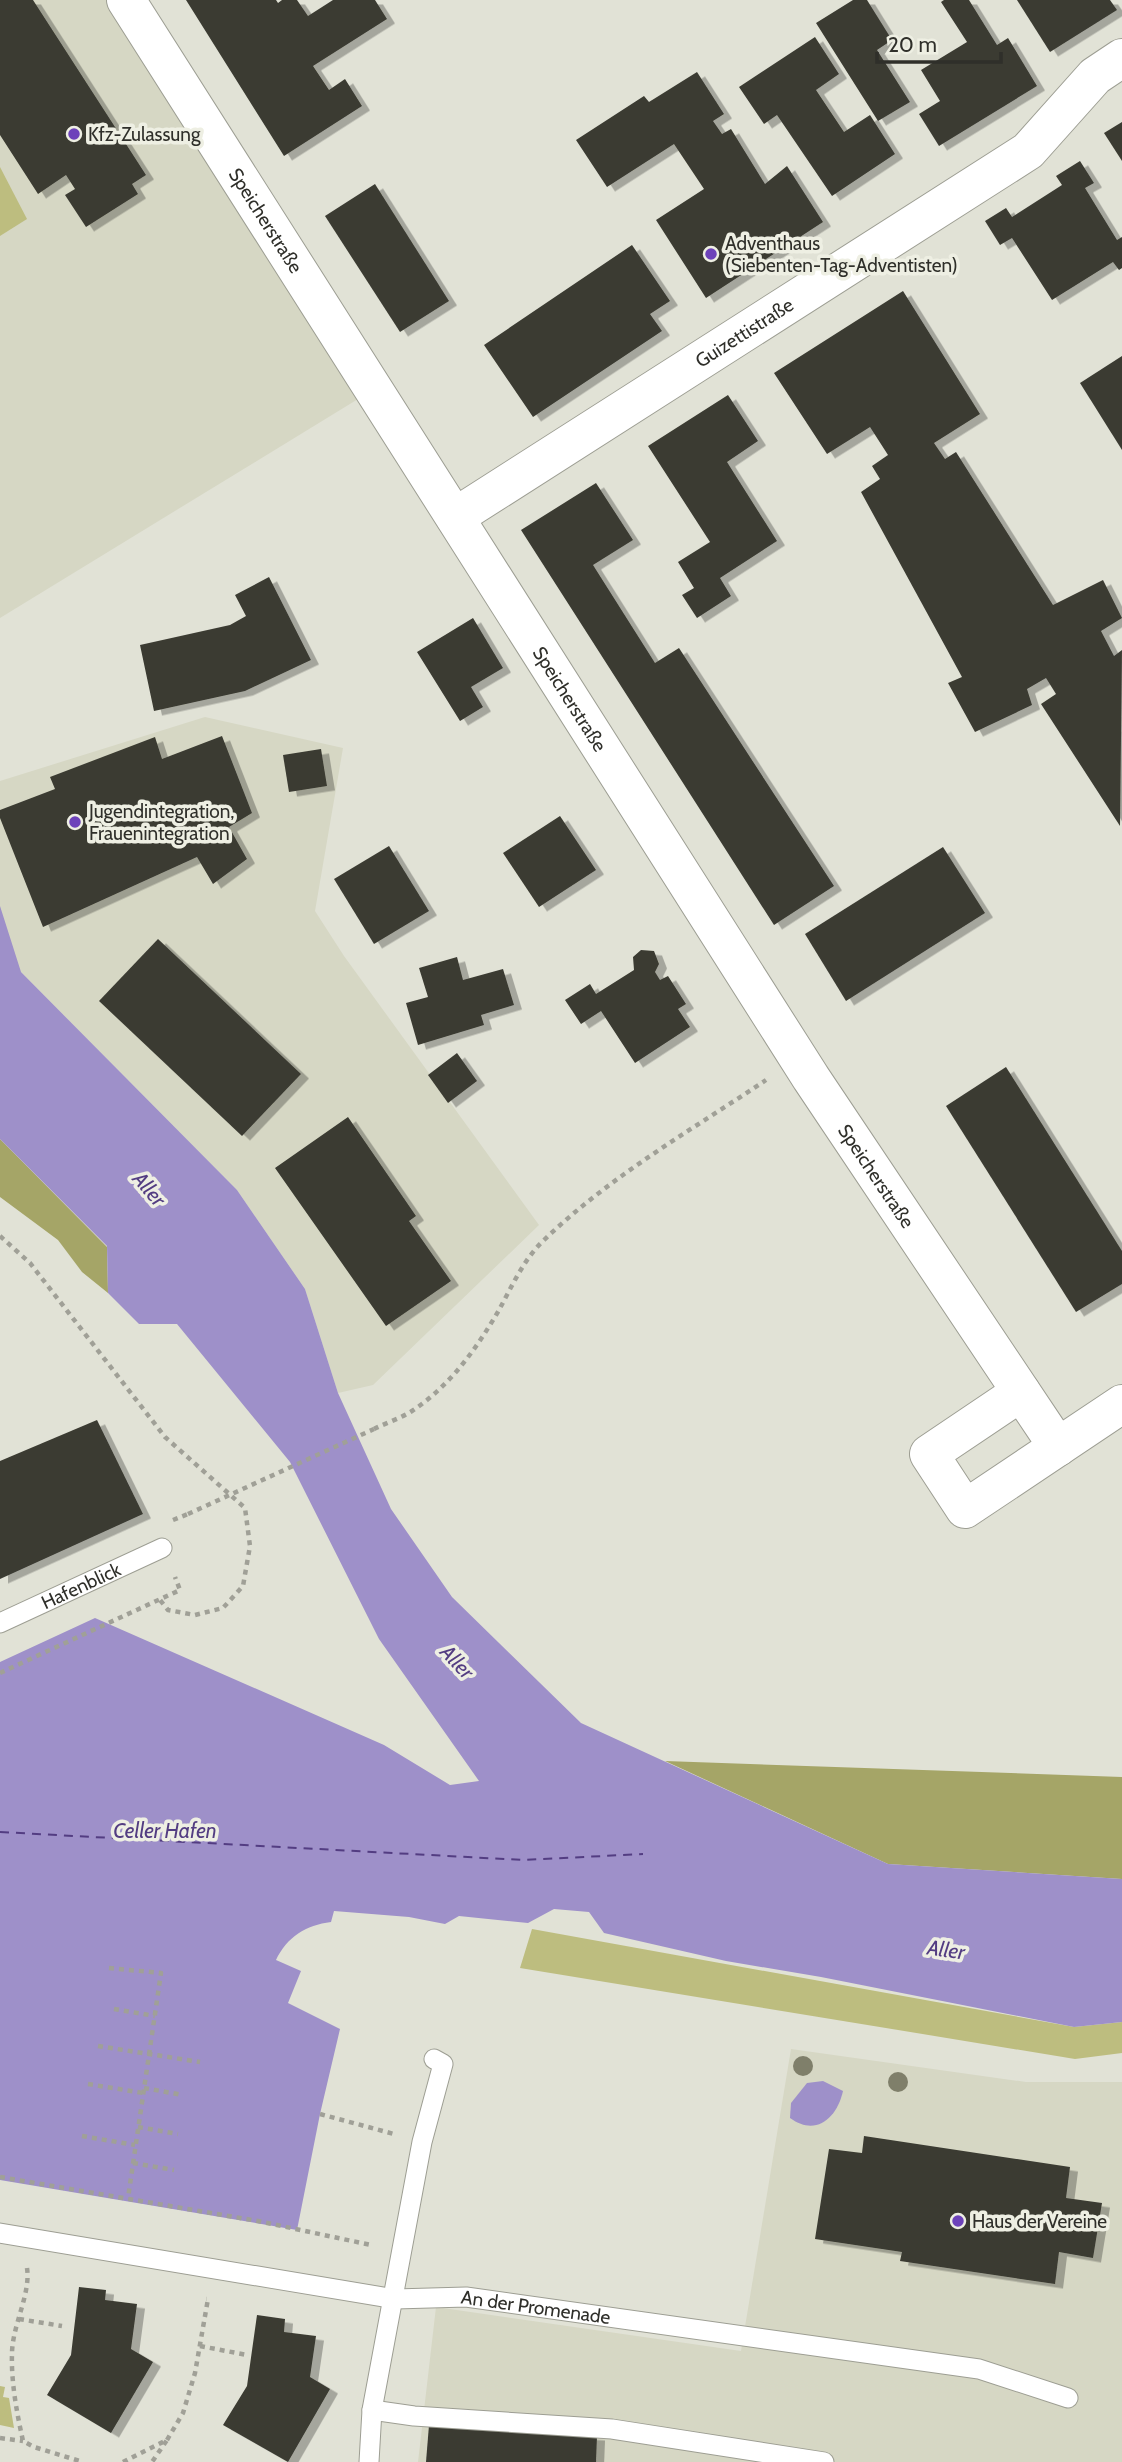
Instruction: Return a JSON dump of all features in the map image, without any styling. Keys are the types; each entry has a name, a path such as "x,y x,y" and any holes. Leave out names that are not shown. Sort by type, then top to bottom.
{"street":[{"name":"Speicherstraße","path":"126,0 799,1058 1058,1447"},
{"name":"Guizettistraße","path":"455,517 1028,151 1096,76 1122,58"},
{"path":"1021,1392 929,1454 965,1509 1122,1404"}],"lane":[{"name":"Hafenblick","path":"0,1623 162,1548"},
{"path":"369,2462 372,2410 422,2142 443,2064 434,2059"},
{"name":"An der Promenade","path":"0,2233 394,2299 466,2297 979,2369 1068,2398"},
{"path":"372,2410 414,2416 612,2429 824,2462"}],"path":[{"path":"188,1514 412,1411 460,1367 480,1341 538,1245 580,1207 799,1058"},
{"path":"0,1236 30,1263 165,1437 245,1508 250,1546 243,1586 223,1608 195,1615 168,1610 160,1600"},
{"path":"0,1673 180,1590 162,1548"},
{"path":"109,1968 162,1973 128,2198"},
{"path":"114,2009 155,2016"},
{"path":"98,2046 200,2062"},
{"path":"88,2084 183,2095"},
{"path":"320,2113 374,2127"},
{"path":"138,2127 178,2133"},
{"path":"82,2136 135,2145"},
{"path":"132,2163 174,2170"},
{"path":"0,2177 354,2240"},
{"path":"23,2441 17,2416 12,2353 28,2268"},
{"path":"152,2462 183,2413 195,2373 208,2299"},
{"path":"19,2319 62,2326"},
{"path":"200,2346 247,2355"},
{"path":"0,2438 23,2441 83,2462"},
{"path":"123,2462 167,2440"}],"shaded area":[{"path":"0,0 129,0 376,388 0,618"},
{"path":"205,717 343,748 315,911 344,956 539,1225 373,1385 338,1393 305,1289 237,1190 21,972 0,972 0,781"},
{"path":"0,1139 107,1247 108,1293 82,1272 58,1240 0,1197"},
{"path":"665,1761 1122,1777 1122,1879 888,1864"},
{"path":"791,2049 1026,2082 1122,2082 1122,2462 418,2462 436,2307 741,2351"}],"green space":[{"path":"0,167 27,219 0,236"},
{"path":"532,1929 1074,2027 1122,2022 1122,2053 1075,2059 520,1968"},
{"path":"0,2386 5,2387 3,2397 9,2398 14,2428 0,2425"}],"water":[{"path":"0,906 21,972 237,1190 305,1289 338,1393 391,1509 452,1597 581,1723 888,1864 1122,1879 1122,2022 1074,2027 726,1961 604,1933 589,1912 554,1909 528,1923 459,1916 445,1924 409,1917 334,1911 331,1922 298,1933 276,1960 301,1971 288,2003 340,2029 297,2230 0,2180 0,1662 95,1618 384,1745 450,1785 479,1781 379,1639 290,1462 177,1324 139,1324 108,1293 107,1246 0,1139"},
{"path":"823,2081 843,2091 830,2116 824,2122 808,2126 790,2118 791,2103 807,2083"}],"building":[{"path":"0,0 33,0 146,175 132,184 138,194 86,227 65,195 75,189 66,175 38,194 0,135"},
{"path":"186,0 276,0 278,3 282,0 297,0 308,16 333,0 375,0 387,19 313,66 329,90 345,79 362,106 284,156"},
{"path":"853,0 867,0 892,40 877,50 910,102 878,121 816,23"},
{"path":"969,0 997,45 1008,38 1037,86 939,146 919,114 940,101 921,70 967,42 941,2"},
{"path":"1017,0 1110,0 1117,10 1050,52"},
{"path":"815,37 839,74 816,90 844,132 870,115 895,154 832,196 777,115 764,124 739,87"},
{"path":"697,72 724,114 713,121 722,134 731,129 765,184 787,166 823,222 706,298 656,220 704,189 674,144 607,187 576,140 644,96 649,102"},
{"path":"1122,122 1122,161 1104,133"},
{"path":"1080,161 1094,183 1085,188 1117,240 1122,237 1122,268 1119,270 1113,262 1052,300 1012,238 1000,245 985,221 1006,208 1012,217 1062,185 1056,176"},
{"path":"375,184 449,301 400,332 325,216"},
{"path":"632,245 670,301 650,314 662,331 533,417 484,345"},
{"path":"903,291 980,414 934,443 945,459 956,452 1053,605 1103,580 1122,618 1101,631 1114,656 1122,650 1120,826 1041,704 1056,694 1046,678 1027,689 1032,705 975,732 948,683 962,677 861,492 880,479 872,466 888,455 870,427 827,454 774,373"},
{"path":"1122,356 1122,450 1080,383"},
{"path":"728,395 758,441 727,462 777,541 720,578 731,596 697,618 682,595 694,588 678,562 710,542 648,446"},
{"path":"596,483 633,540 593,565 655,663 679,648 834,886 774,925 521,530"},
{"path":"269,577 311,660 245,691 154,711 140,645 230,625 246,616 235,595"},
{"path":"473,618 503,668 471,687 483,707 460,721 417,652"},
{"path":"222,736 252,813 229,827 247,859 213,884 197,857 43,927 0,818 0,810 55,789 50,777 155,737 162,759"},
{"path":"321,749 327,786 289,792 283,755"},
{"path":"560,816 596,870 539,907 503,853"},
{"path":"389,846 429,911 374,944 334,879"},
{"path":"943,847 985,913 846,1001 805,934"},
{"path":"158,939 301,1074 242,1136 99,1001"},
{"path":"641,950 654,951 659,964 655,972 660,980 668,976 686,1004 678,1009 690,1027 635,1063 601,1011 581,1024 565,1000 590,984 596,994 634,970 633,957"},
{"path":"457,957 463,980 503,969 514,1005 481,1015 484,1025 418,1045 406,1003 428,997 419,968"},
{"path":"457,1053 477,1081 448,1103 428,1075"},
{"path":"1006,1067 1122,1251 1122,1284 1076,1312 946,1106"},
{"path":"348,1117 416,1216 409,1221 451,1281 386,1326 275,1168"},
{"path":"97,1420 143,1514 0,1579 0,1461"},
{"name":"Haus der Vereine","path":"864,2136 1070,2167 1066,2198 1102,2203 1093,2258 1059,2252 1055,2284 900,2261 902,2252 815,2239 829,2149 862,2153"},
{"path":"79,2287 106,2290 105,2300 137,2304 131,2349 153,2362 111,2433 47,2395 71,2355"},
{"path":"257,2315 285,2319 284,2332 316,2336 310,2377 330,2389 288,2462 223,2425 247,2386"},
{"path":"429,2425 597,2436 596,2462 426,2462"}],"ferry route":[{"path":"0,1832 523,1860 643,1854"}],"place":[{"name":"Kfz-Zulassung","path":"74,134"},
{"name":"Adventhaus (Siebenten-Tag-Adventisten)","path":"711,254"},
{"name":"Jugendintegration, Frauenintegration","path":"75,822"},
{"name":"Haus der Vereine","path":"958,2221"}],"water label":[{"name":"Aller","path":"149,1189"},
{"name":"Aller","path":"457,1662"},
{"name":"Celler Hafen","path":"165,1831"},
{"name":"Aller","path":"946,1950"}]}
